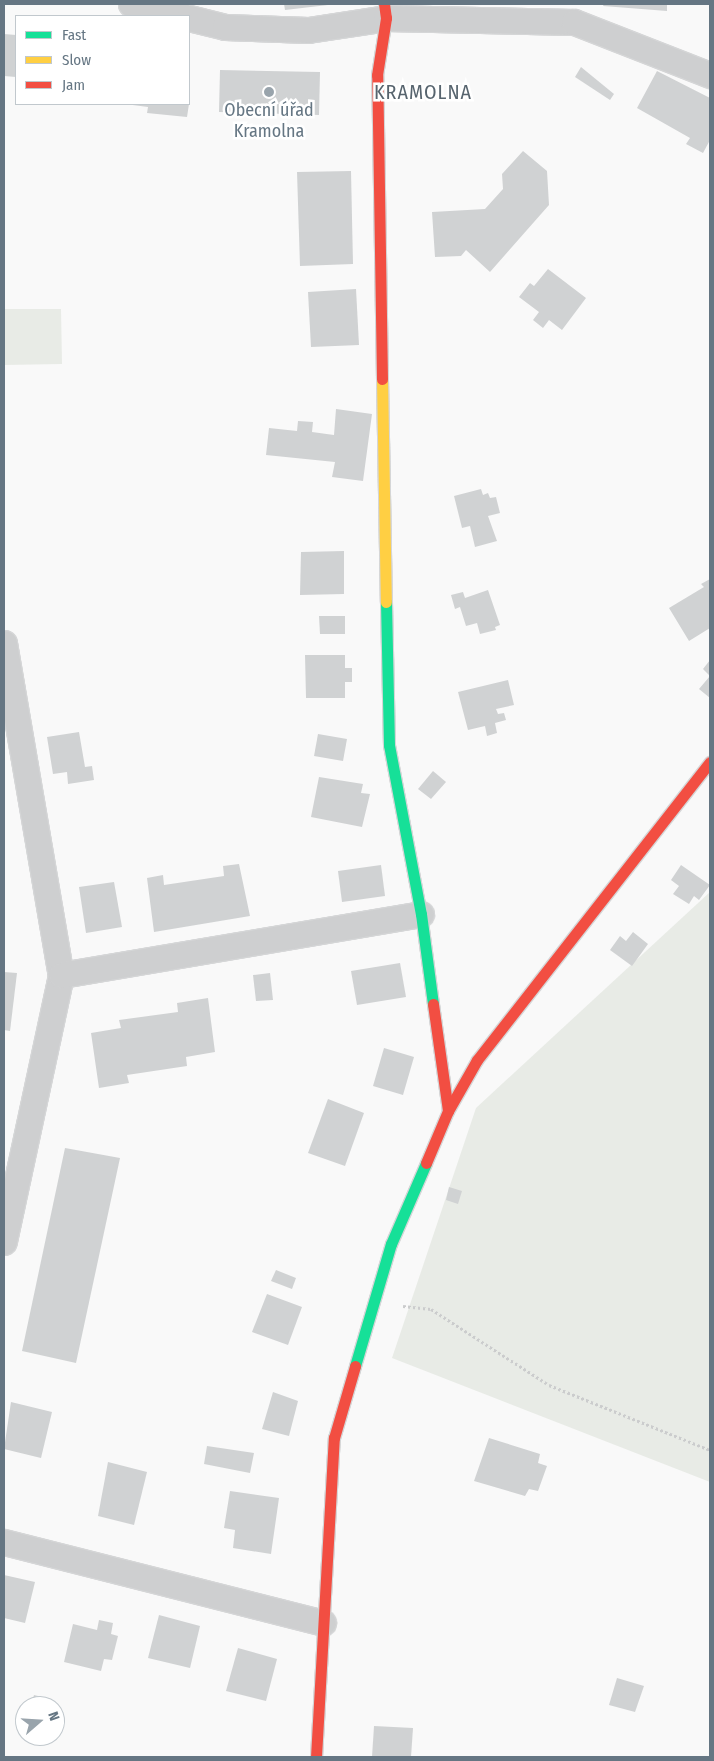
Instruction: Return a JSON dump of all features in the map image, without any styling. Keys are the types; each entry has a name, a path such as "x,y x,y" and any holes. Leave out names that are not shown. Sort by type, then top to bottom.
{"street":[{"path":"131,4 179,15"},
{"path":"385,11 377,75 389,745 421,914 448,1112"},
{"path":"190,18 225,26 308,30 385,11 574,22 710,76"},
{"path":"4,644 61,975 4,1242"},
{"path":"316,1757 334,1438 372,1302 391,1244 448,1112 477,1060 710,762"},
{"path":"61,975 421,914"},
{"path":"4,1542 323,1623"}],"path":[{"path":"372,1302 431,1309 549,1385 710,1450"}],"shaded area":[{"path":"4,309 61,309 62,364 4,365"},
{"path":"710,892 710,1482 392,1358 476,1108"}],"building":[{"path":"284,4 328,4 328,5 285,10"},
{"path":"604,4 667,4 667,11 603,6"},
{"path":"4,34 15,35 15,77 4,76"},
{"path":"581,67 614,94 610,100 575,77"},
{"name":"Obecní úřad Kramolna","path":"220,70 320,72 319,115 219,112"},
{"path":"657,71 710,98 710,140 703,153 686,144 690,138 637,108"},
{"path":"133,105 189,105 187,117 147,113 148,107"},
{"path":"523,151 547,171 549,205 490,272 466,250 461,256 435,257 432,212 485,209 503,189 502,174"},
{"path":"351,171 353,264 300,266 297,172"},
{"path":"548,269 586,298 562,330 549,320 543,328 533,320 539,312 519,297 530,283 534,286"},
{"path":"356,289 359,345 311,347 308,292"},
{"path":"336,409 372,414 363,481 332,477 335,462 266,455 269,428 297,431 298,421 313,422 312,432 334,435"},
{"path":"481,489 483,495 488,493 490,498 496,497 500,513 488,516 497,541 475,547 470,526 462,528 454,496"},
{"path":"344,551 344,594 300,595 301,552"},
{"path":"710,579 710,628 689,641 669,608 704,587 701,584"},
{"path":"488,590 500,625 495,627 496,630 480,634 477,623 466,626 460,607 455,609 451,595 463,592 465,598"},
{"path":"319,616 345,616 345,634 320,634"},
{"path":"305,655 345,655 345,668 352,668 352,682 345,682 345,698 306,698"},
{"path":"710,660 710,676 703,669"},
{"path":"710,676 710,698 699,689"},
{"path":"508,680 514,705 496,709 498,714 504,713 506,720 495,723 497,733 487,736 485,726 468,730 458,692"},
{"path":"79,732 85,767 92,766 94,780 68,784 67,772 53,774 47,737"},
{"path":"318,734 347,739 343,761 314,756"},
{"path":"433,771 446,782 431,799 418,789"},
{"path":"319,777 363,784 361,793 370,794 362,827 311,817"},
{"path":"239,864 250,916 154,932 147,878 163,875 164,885 224,876 223,866"},
{"path":"381,865 385,896 342,902 338,871"},
{"path":"681,865 710,885 699,900 694,896 689,904 673,894 679,886 671,880"},
{"path":"114,882 122,927 86,933 79,887"},
{"path":"633,932 648,944 632,966 610,950 620,936 626,941"},
{"path":"400,963 406,997 357,1005 351,971"},
{"path":"4,972 17,973 10,1031 4,1030"},
{"path":"270,973 273,1000 256,1001 253,975"},
{"path":"208,998 215,1052 186,1057 187,1066 127,1075 129,1083 99,1088 91,1033 121,1028 119,1020 178,1012 177,1003"},
{"path":"384,1048 414,1057 403,1095 373,1086"},
{"path":"328,1099 364,1113 345,1166 308,1153"},
{"path":"65,1148 120,1158 76,1363 22,1351"},
{"path":"449,1187 462,1191 458,1204 446,1200"},
{"path":"276,1270 296,1278 292,1289 271,1281"},
{"path":"267,1294 302,1307 288,1345 252,1332"},
{"path":"273,1392 298,1401 289,1436 262,1429"},
{"path":"11,1402 52,1412 41,1458 4,1449"},
{"path":"489,1438 540,1454 538,1463 547,1466 538,1491 529,1489 525,1496 474,1481"},
{"path":"207,1446 254,1453 250,1473 204,1464"},
{"path":"108,1462 147,1472 134,1525 98,1516"},
{"path":"230,1491 279,1498 271,1554 233,1548 235,1530 224,1528"},
{"path":"4,1575 35,1582 25,1623 4,1618"},
{"path":"159,1615 200,1626 190,1668 148,1658"},
{"path":"99,1620 113,1623 111,1634 118,1636 112,1660 104,1659 101,1671 64,1662 73,1624 97,1630"},
{"path":"238,1648 277,1659 266,1701 226,1691"},
{"path":"617,1678 644,1686 635,1712 609,1705"},
{"path":"374,1726 413,1728 411,1757 372,1757"}],"traffic: fast":[{"path":"386,602 389,745 421,914 433,1004"},
{"path":"355,1366 391,1244 426,1163"}],"traffic: slow":[{"path":"382,379 386,602"}],"traffic: jam":[{"path":"382,379 377,75 386,18 384,4"},
{"path":"426,1163 448,1111 477,1060 710,762"},
{"path":"433,1004 448,1111"},
{"path":"316,1757 334,1438 355,1366"}],"place":[{"name":"Obecní úřad Kramolna","path":"269,92"}],"district":[{"name":"KRAMOLNA","path":"423,92"}]}
